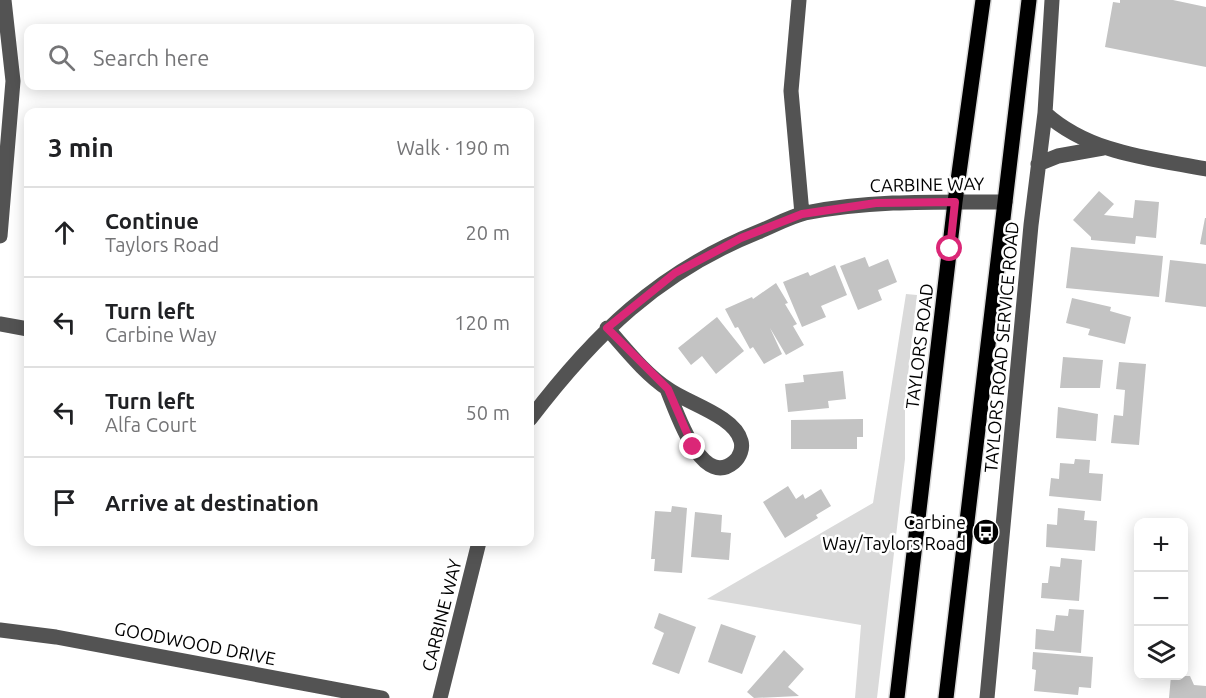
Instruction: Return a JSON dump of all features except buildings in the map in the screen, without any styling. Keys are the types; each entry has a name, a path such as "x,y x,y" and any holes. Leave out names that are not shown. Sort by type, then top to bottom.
{"main road":[{"name":"TAYLORS ROAD","path":"897,698 955,202 983,0"},
{"path":"946,698 1029,0"}],"street":[{"path":"0,236 12,81 4,0"},
{"path":"799,0 791,91 802,214"},
{"name":"TAYLORS ROAD SERVICE ROAD","path":"987,698 1044,113 1052,0"},
{"path":"1044,113 1062,129 1103,148 1206,170"},
{"path":"1038,164 1058,156 1103,148"},
{"name":"CARBINE WAY","path":"534,414 567,370 607,328 675,273 741,238 802,214 876,203 1005,202"},
{"path":"0,324 24,328"},
{"path":"607,328 668,389 723,419 736,431 742,442 736,460 720,468 711,466 702,458 680,420 668,389"},
{"name":"CARBINE WAY","path":"440,698 478,546"},
{"name":"GOODWOOD DRIVE","path":"0,630 56,637 382,698"}],"shaded area":[{"path":"906,294 917,295 905,401 905,459 877,698 855,698 861,625 707,599 873,503"}],"place":[{"name":"Carbine Way/Taylors Road","path":"986,532"}],"route":[{"path":"693,447 668,389 624,348 607,328 675,273 741,238 802,214 876,203 955,202 950,249"}]}
